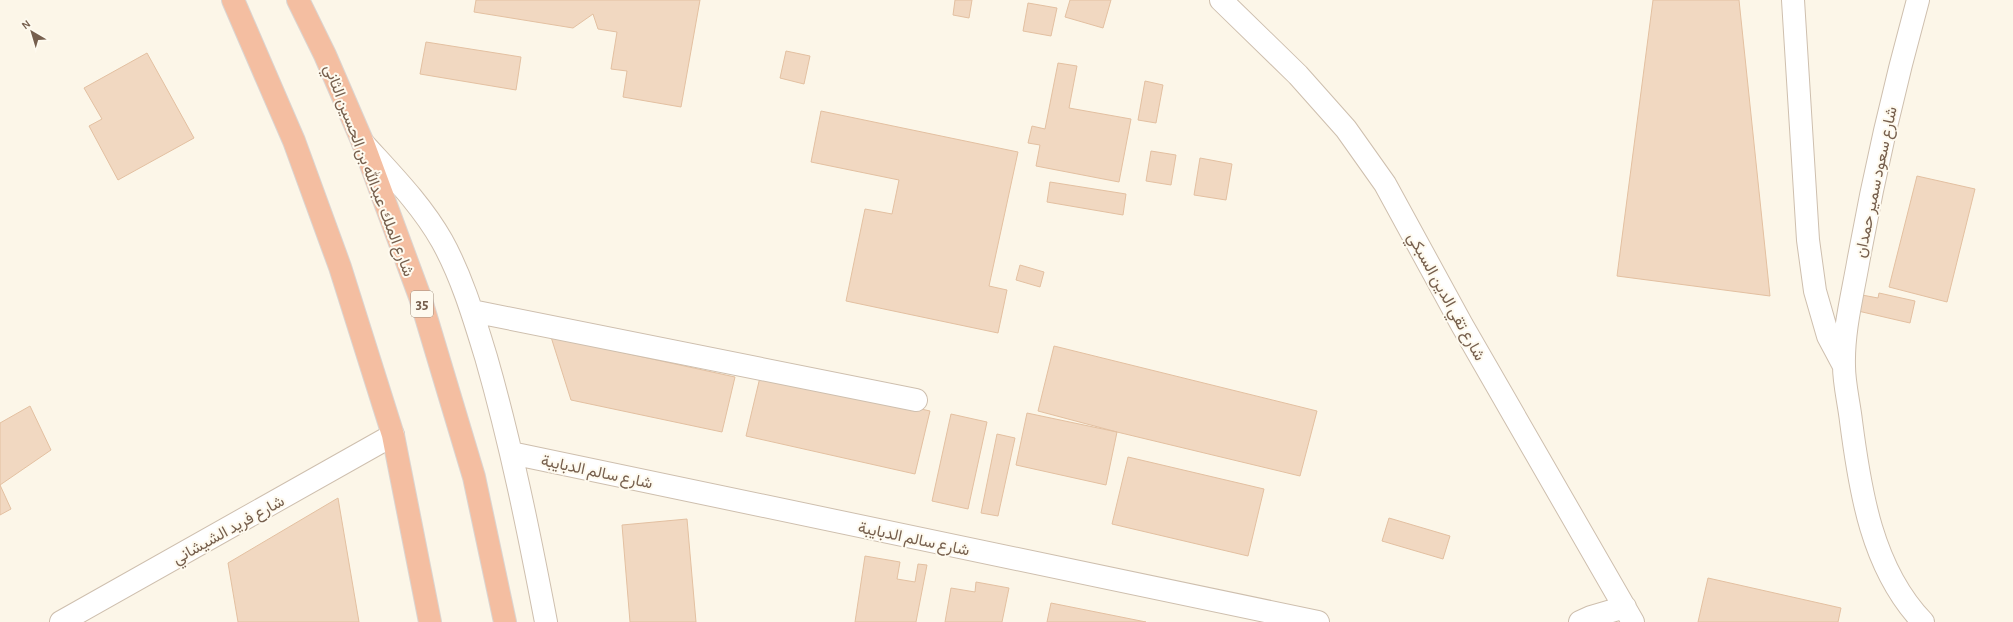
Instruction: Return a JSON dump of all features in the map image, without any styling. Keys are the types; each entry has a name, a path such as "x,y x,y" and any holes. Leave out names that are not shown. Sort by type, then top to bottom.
{"highway":[{"path":"233,0 294,141 335,252 394,435 430,622"},
{"name":"شارع الملك عبدالله بن الحسين الثاني","path":"298,0 325,55 363,142 420,297 474,477 505,622"}],"street":[{"name":"شارع تقي الدين السبكي","path":"1221,0 1303,80 1346,129 1385,184 1462,325 1629,615"},
{"name":"شارع سعود سمير حمدان","path":"1793,0 1808,240 1815,291 1828,336 1844,366"},
{"name":"شارع سعود سمير حمدان","path":"1918,0 1896,79 1863,236 1847,326 1844,366 1856,456 1879,552 1894,584 1911,609 1923,622"},
{"path":"363,142 417,203 442,241 472,311 511,453 546,622"},
{"path":"472,311 916,400"},
{"name":"شارع فريد الشيشاني","path":"61,622 394,435"},
{"name":"شارع سالم الدبايبة","path":"511,453 1318,622"},
{"path":"1580,622 1591,617 1629,615"}],"building":[{"path":"476,0 700,0 681,107 623,97 627,71 611,69 617,32 598,29 593,14 573,28 474,12"},
{"path":"955,0 972,0 969,18 953,15"},
{"path":"1070,0 1111,0 1103,28 1065,17"},
{"path":"1653,0 1739,0 1770,296 1617,276"},
{"path":"1028,3 1057,8 1051,36 1023,31"},
{"path":"426,42 521,57 516,90 420,74"},
{"path":"786,51 810,56 804,84 780,78"},
{"path":"147,53 194,138 118,180 89,126 102,119 84,88"},
{"path":"1058,63 1077,66 1069,108 1131,119 1119,182 1036,166 1040,145 1028,143 1032,126 1045,129"},
{"path":"1145,81 1163,85 1156,123 1138,120"},
{"path":"821,111 1018,152 989,286 1007,290 998,333 846,301 865,209 892,214 899,180 811,162"},
{"path":"1151,151 1176,155 1171,185 1146,181"},
{"path":"1200,158 1232,164 1226,200 1194,195"},
{"path":"1917,176 1975,189 1947,302 1889,287"},
{"path":"1050,182 1126,194 1123,215 1047,202"},
{"path":"1020,265 1044,272 1040,287 1016,280"},
{"path":"1879,293 1915,301 1910,323 1858,311 1862,295 1878,298"},
{"path":"551,337 735,377 722,432 571,400"},
{"path":"1054,346 1317,411 1300,476 1117,432 1038,411"},
{"path":"761,373 930,411 915,474 746,436"},
{"path":"30,406 51,450 0,485 0,423"},
{"path":"1027,413 1117,432 1106,485 1016,465"},
{"path":"951,414 987,422 968,509 932,501"},
{"path":"997,434 1015,438 998,516 981,513"},
{"path":"1128,457 1264,489 1248,556 1112,524"},
{"path":"0,485 11,509 0,515"},
{"path":"338,498 359,622 238,622 228,563"},
{"path":"1389,518 1450,536 1443,559 1382,541"},
{"path":"687,519 696,622 630,622 622,525"},
{"path":"865,556 900,562 897,579 915,582 918,564 927,565 916,622 855,622"},
{"path":"1708,578 1841,608 1838,622 1698,622"},
{"path":"976,582 1009,588 1002,622 945,622 951,588 975,592"},
{"path":"1051,603 1146,622 1047,622"}]}
